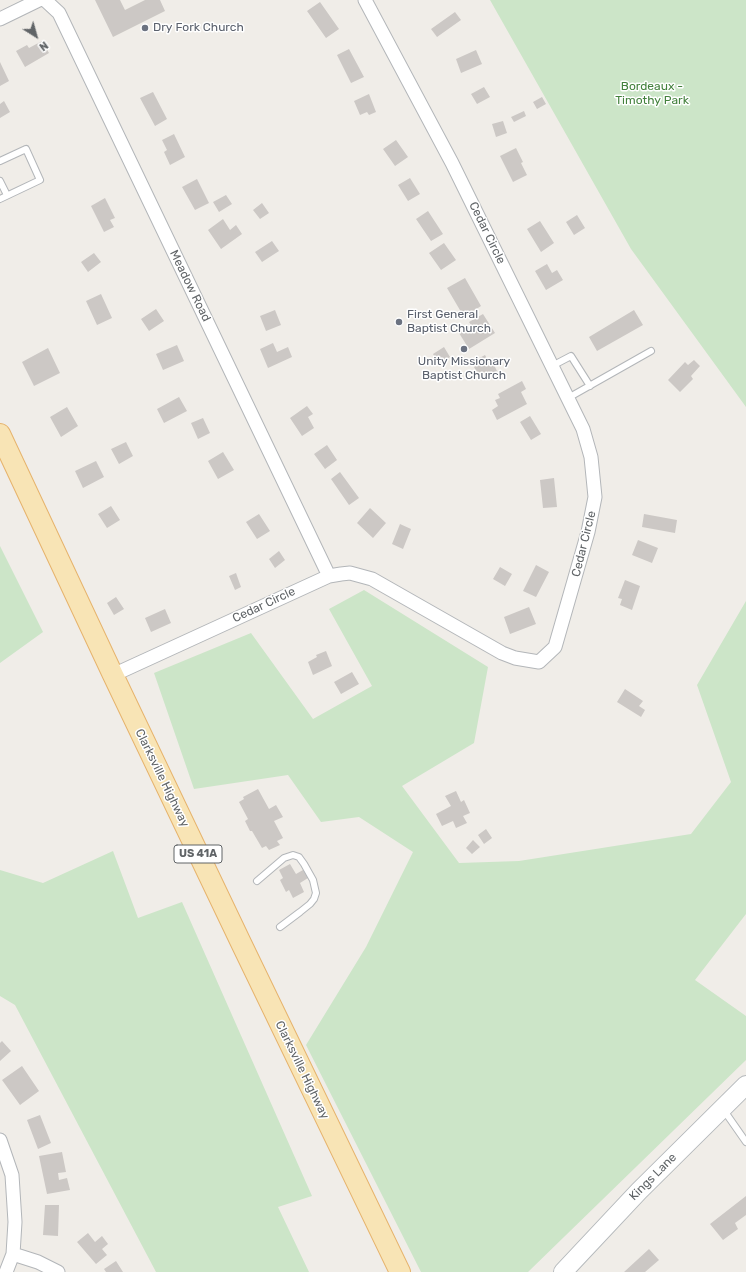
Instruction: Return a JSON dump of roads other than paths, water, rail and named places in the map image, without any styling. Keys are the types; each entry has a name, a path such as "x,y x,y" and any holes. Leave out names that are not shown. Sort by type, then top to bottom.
{"main road":[{"name":"Clarksville Highway","path":"0,434 113,675 400,1272"}],"street":[{"path":"0,19 39,0"},
{"name":"Meadow Road","path":"45,0 59,13 330,576"},
{"name":"Cedar Circle","path":"113,675 330,576 350,573 372,579 502,653 515,658 539,662 555,647 588,532 595,497 591,457 583,428 452,163 365,0"},
{"name":"Kings Lane","path":"565,1271 638,1191 746,1085"},
{"path":"0,1140 12,1175 14,1222 13,1254 6,1272"},
{"path":"13,1254 38,1262 58,1272"}],"lane":[{"path":"0,161 26,149 40,180 0,199"},
{"path":"0,181 7,195"},
{"path":"568,398 651,351"},
{"path":"552,366 571,356 590,386"},
{"path":"257,881 284,858 293,855 299,857 312,880 316,893 314,899 310,904 280,927"},
{"path":"722,1108 746,1142"}],"place":[{"name":"Dry Fork Church","path":"145,28"},
{"name":"First General Baptist Church","path":"399,322"},
{"name":"Unity Missionary Baptist Church","path":"464,349"}],"park label":[{"name":"Bordeaux - Timothy Park","path":"652,94"}]}
